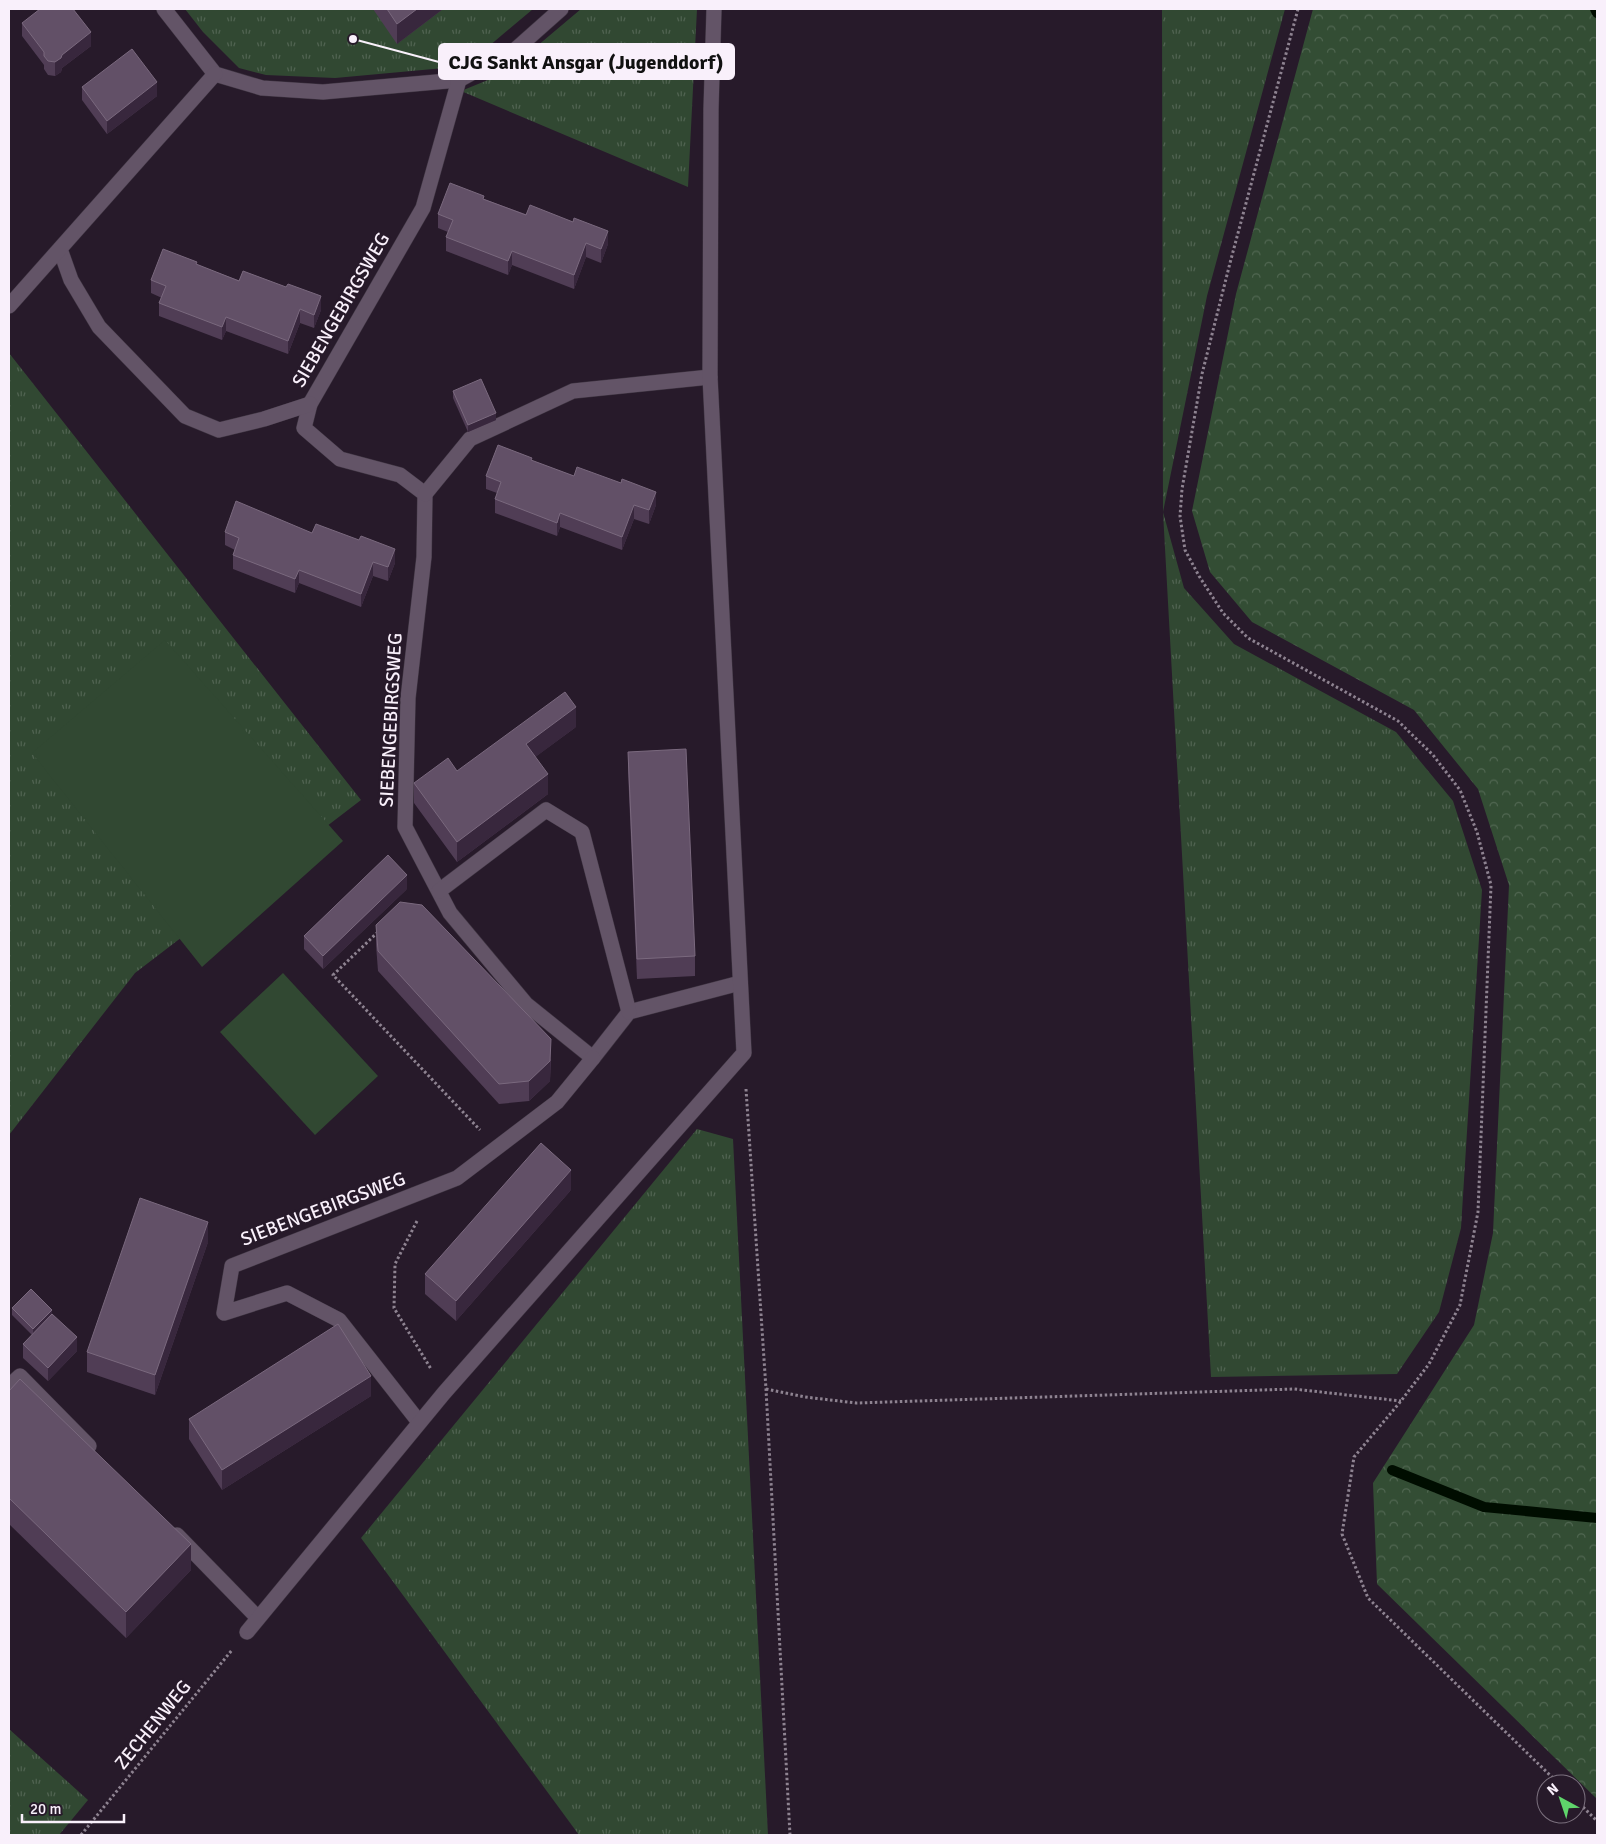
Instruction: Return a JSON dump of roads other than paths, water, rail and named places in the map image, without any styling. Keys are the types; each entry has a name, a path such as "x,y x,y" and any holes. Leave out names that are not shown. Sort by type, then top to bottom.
{"street":[{"path":"164,9 215,74 262,88 323,92 459,80 516,48 561,9"},
{"path":"247,1632 444,1393 744,1054 710,377 711,109 714,9"},
{"path":"9,306 215,74"},
{"name":"SIEBENGEBIRGSWEG","path":"459,80 423,208 310,404 304,428 340,459 400,475 425,494 424,557 408,698 405,827 450,913 526,1004 593,1058"},
{"path":"60,249 71,280 99,327 185,416 219,430 264,419 310,404"},
{"path":"425,494 470,439 573,391 710,377"},
{"path":"439,891 546,810 582,832 629,1012 740,983"},
{"name":"SIEBENGEBIRGSWEG","path":"420,1422 339,1320 286,1292 224,1313 232,1266 457,1178 558,1102 629,1012"},
{"path":"9,1386 20,1376 97,1454"},
{"path":"167,1525 258,1618"}],"waterway":[{"path":"1595,9 1597,13"},
{"path":"1392,1470 1484,1507 1597,1518"}],"place":[{"name":"CJG Sankt Ansgar (Jugenddorf)","path":"353,39"}]}
